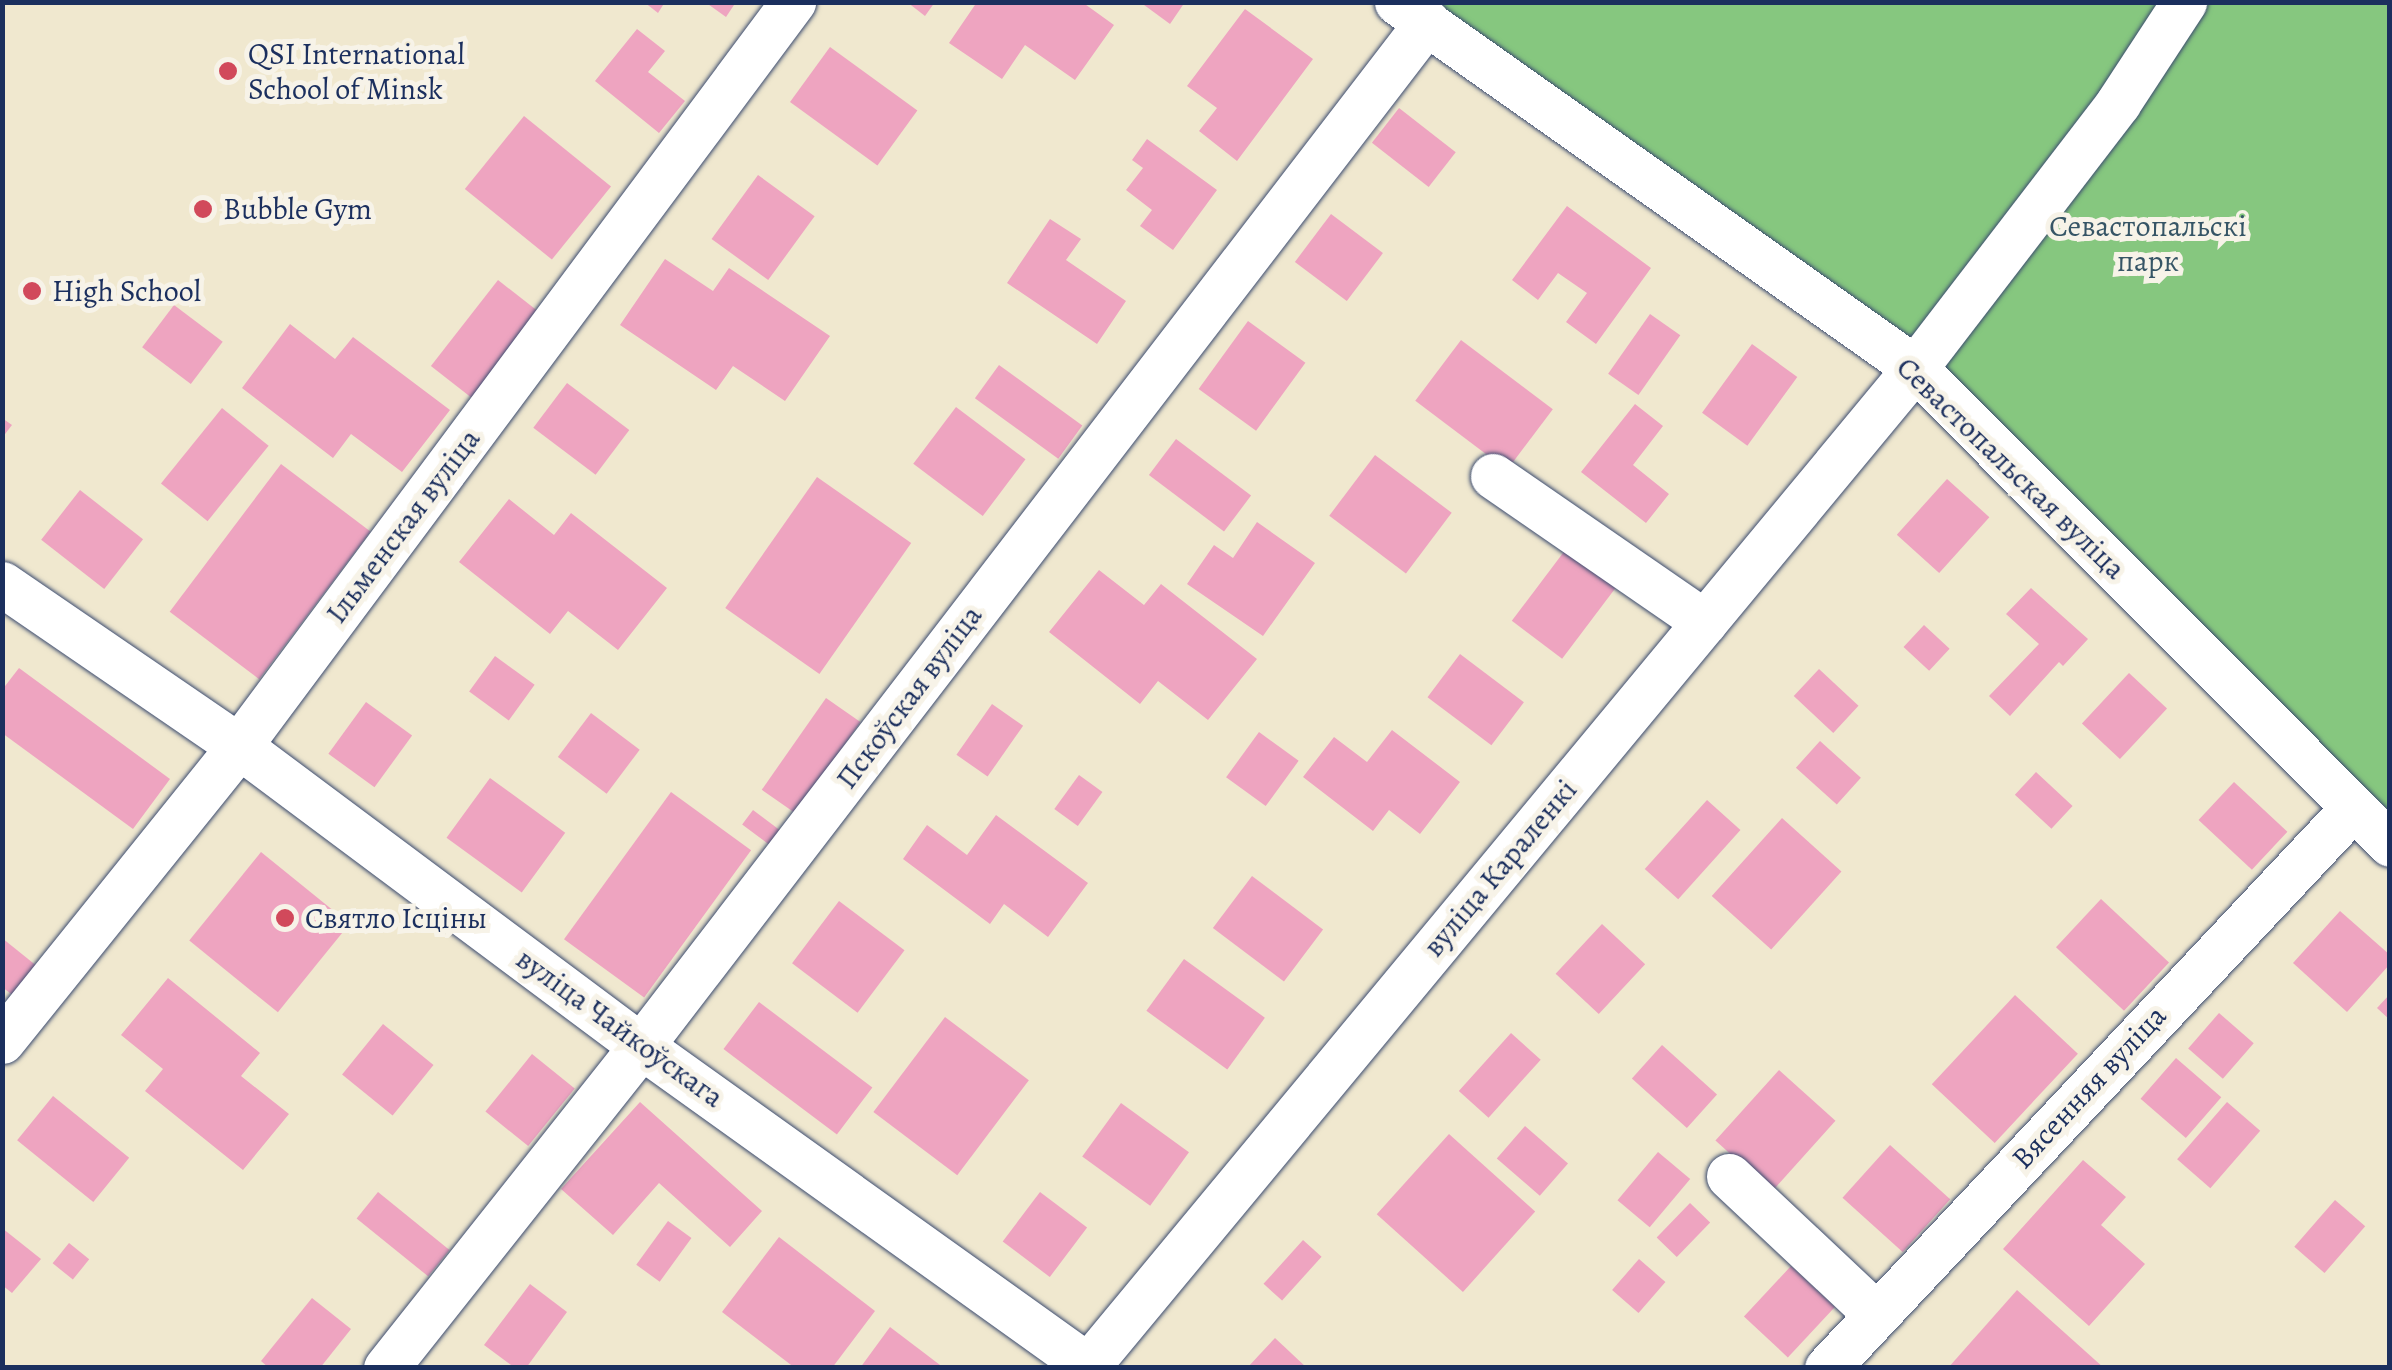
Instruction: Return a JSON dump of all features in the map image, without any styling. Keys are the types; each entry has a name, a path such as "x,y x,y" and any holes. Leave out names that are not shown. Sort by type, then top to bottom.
{"street":[{"name":"Ільменская вуліца","path":"2,1041 239,746 793,2"},
{"name":"вуліца Караленкі","path":"1088,1366 1915,368 2118,102 2184,2"},
{"name":"Севастопальская вуліца","path":"1412,12 1915,368 2390,844"},
{"name":"Пскоўская вуліца","path":"386,1368 641,1046 1412,12"},
{"path":"1493,476 1704,622"},
{"name":"вуліца Чайкоўскага","path":"2,584 239,746 641,1046 1088,1366"},
{"name":"Вясенняя вуліца","path":"1827,1368 2352,808"},
{"path":"1729,1176 1876,1314"}],"green space":[{"name":"Севастопальскі парк","path":"1420,3 2389,3 2389,811 1926,362"}],"building":[{"path":"644,2 665,2 658,13"},
{"path":"705,2 736,2 726,17"},
{"path":"907,2 935,2 925,16"},
{"path":"977,2 1082,2 1114,25 1075,80 1025,45 1002,79 949,43"},
{"path":"1140,2 1185,2 1170,24"},
{"path":"1245,9 1313,59 1237,161 1199,131 1217,108 1187,86"},
{"path":"637,29 665,51 648,72 685,101 659,133 595,81"},
{"path":"830,47 917,110 877,165 790,102"},
{"path":"1399,108 1456,152 1429,187 1372,143"},
{"path":"524,116 611,186 552,260 465,189"},
{"path":"1147,139 1217,190 1173,250 1140,226 1152,210 1126,190 1143,168 1132,160"},
{"path":"758,175 815,216 768,280 712,239"},
{"path":"1567,206 1651,268 1596,344 1566,322 1587,293 1558,273 1538,300 1512,280"},
{"path":"1331,214 1383,253 1347,301 1295,262"},
{"path":"1050,219 1081,239 1066,260 1126,301 1097,344 1007,283"},
{"path":"665,259 713,291 729,268 830,336 785,401 733,366 716,390 620,325"},
{"path":"498,280 541,313 473,399 431,366"},
{"path":"174,305 223,342 191,384 142,347"},
{"path":"1650,314 1680,335 1638,395 1608,374"},
{"path":"1248,321 1305,363 1256,431 1199,389"},
{"path":"290,324 335,359 353,337 450,410 402,472 351,434 333,458 242,388"},
{"path":"1461,340 1553,409 1507,470 1415,401"},
{"path":"1752,344 1797,377 1747,446 1702,413"},
{"path":"999,365 1082,426 1058,459 975,398"},
{"path":"567,383 629,430 596,475 533,428"},
{"path":"1635,404 1663,426 1633,465 1669,494 1646,523 1581,472"},
{"path":"956,407 1025,459 983,516 913,464"},
{"path":"222,408 269,446 208,521 161,483"},
{"path":"2,418 12,425 2,438"},
{"path":"1176,439 1251,496 1224,532 1149,475"},
{"path":"1375,455 1452,513 1406,573 1329,516"},
{"path":"281,464 370,531 259,679 170,612"},
{"path":"817,477 911,543 819,674 725,608"},
{"path":"1947,479 1989,517 1939,573 1897,535"},
{"path":"80,490 143,539 104,589 41,540"},
{"path":"509,499 554,535 571,513 667,588 618,650 568,611 550,634 459,562"},
{"path":"1257,522 1315,563 1263,636 1187,584 1214,545 1233,558"},
{"path":"1572,541 1622,579 1562,659 1512,621"},
{"path":"1099,570 1144,605 1161,584 1257,659 1208,720 1158,681 1140,704 1049,632"},
{"path":"2031,588 2088,639 2063,666 2059,662 2010,716 1989,696 2039,644 2006,614"},
{"path":"1924,625 1950,649 1929,671 1904,647"},
{"path":"1460,654 1524,702 1491,745 1428,697"},
{"path":"495,656 535,685 509,720 469,692"},
{"path":"19,668 170,779 133,829 2,733 2,690"},
{"path":"1819,669 1858,706 1833,733 1794,696"},
{"path":"2129,673 2167,708 2120,759 2082,723"},
{"path":"826,698 860,722 796,814 762,790"},
{"path":"366,702 412,736 374,787 328,754"},
{"path":"992,704 1023,726 988,777 956,755"},
{"path":"591,713 640,750 607,794 558,757"},
{"path":"1392,730 1460,782 1420,834 1389,810 1373,831 1303,777 1334,737 1367,762"},
{"path":"1259,732 1299,761 1266,806 1226,777"},
{"path":"1820,741 1861,778 1837,805 1796,768"},
{"path":"2036,772 2073,806 2051,829 2015,795"},
{"path":"1079,775 1102,792 1078,826 1054,809"},
{"path":"490,778 565,833 522,893 447,838"},
{"path":"2234,782 2287,832 2252,870 2199,820"},
{"path":"671,792 751,850 644,997 564,939"},
{"path":"1707,800 1740,830 1678,899 1645,869"},
{"path":"753,810 789,837 778,851 742,824"},
{"path":"996,815 1088,883 1048,937 1004,904 990,924 903,859 927,825 967,855"},
{"path":"1782,818 1841,872 1771,950 1712,896"},
{"path":"261,852 350,924 278,1012 189,941"},
{"path":"1252,876 1323,930 1284,981 1213,928"},
{"path":"2101,899 2169,962 2124,1011 2056,947"},
{"path":"839,901 904,950 858,1013 792,963"},
{"path":"2340,911 2390,955 2390,964 2347,1012 2293,963"},
{"path":"1602,924 1645,964 1599,1014 1556,974"},
{"path":"2,938 43,971 19,1000 2,987"},
{"path":"1184,959 1265,1018 1227,1070 1146,1011"},
{"path":"168,978 260,1053 241,1076 289,1114 243,1170 145,1091 163,1069 121,1035"},
{"path":"2390,994 2390,1020 2377,1008"},
{"path":"2015,995 2078,1054 1995,1143 1932,1084"},
{"path":"759,1002 872,1087 837,1135 723,1049"},
{"path":"2219,1013 2254,1043 2223,1079 2188,1048"},
{"path":"945,1017 1029,1080 957,1175 873,1112"},
{"path":"383,1024 434,1065 393,1115 342,1075"},
{"path":"1511,1033 1541,1060 1489,1118 1459,1091"},
{"path":"1662,1045 1717,1095 1687,1128 1632,1078"},
{"path":"532,1054 575,1089 528,1146 485,1112"},
{"path":"2176,1058 2221,1097 2186,1138 2141,1099"},
{"path":"1779,1070 1835,1121 1772,1191 1715,1141"},
{"path":"53,1096 129,1158 93,1202 17,1140"},
{"path":"640,1102 762,1211 730,1247 659,1183 613,1235 561,1189"},
{"path":"2227,1102 2260,1131 2210,1188 2177,1159"},
{"path":"1121,1103 1189,1152 1150,1206 1082,1156"},
{"path":"1525,1126 1568,1163 1540,1196 1497,1158"},
{"path":"1449,1134 1535,1212 1463,1292 1377,1214"},
{"path":"1890,1145 1950,1199 1903,1252 1842,1198"},
{"path":"1658,1152 1690,1179 1650,1227 1618,1200"},
{"path":"2083,1160 2126,1197 2101,1225 2145,1264 2089,1326 2003,1249"},
{"path":"378,1192 449,1250 428,1276 357,1218"},
{"path":"1040,1192 1087,1228 1050,1277 1003,1242"},
{"path":"2335,1200 2365,1226 2325,1273 2294,1247"},
{"path":"1690,1203 1710,1222 1677,1257 1657,1238"},
{"path":"668,1221 691,1238 660,1282 636,1265"},
{"path":"2,1228 41,1259 12,1293 2,1285"},
{"path":"779,1237 875,1311 832,1368 795,1368 722,1312"},
{"path":"1303,1240 1322,1257 1282,1301 1264,1284"},
{"path":"69,1243 89,1259 73,1280 53,1263"},
{"path":"1639,1259 1665,1282 1639,1313 1612,1290"},
{"path":"1791,1266 1835,1307 1788,1357 1744,1316"},
{"path":"530,1284 567,1312 526,1368 515,1368 484,1345"},
{"path":"2017,1290 2104,1368 1948,1368"},
{"path":"312,1298 351,1329 320,1368 269,1368 261,1361"},
{"path":"890,1327 944,1368 860,1368"},
{"path":"1275,1338 1307,1368 1247,1368"}],"place":[{"name":"QSI International School of Minsk","path":"228,71"},
{"name":"Bubble Gym","path":"203,209"},
{"name":"High School","path":"32,291"},
{"name":"Святло Ісціны","path":"285,918"}]}
